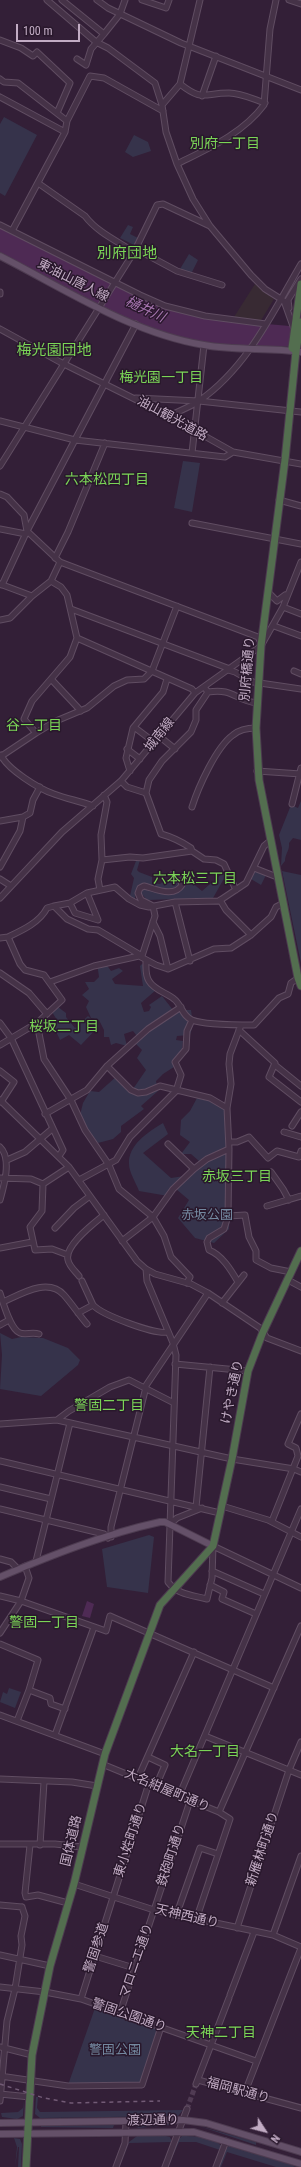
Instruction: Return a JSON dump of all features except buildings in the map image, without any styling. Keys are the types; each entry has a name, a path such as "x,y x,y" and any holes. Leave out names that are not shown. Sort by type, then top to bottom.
{"highway":[{"name":"別府橋通り","path":"301,284 297,350 289,410 285,460 261,646 256,728 257,771 276,877 301,986"},
{"name":"別府橋通り","path":"298,333 301,322"},
{"name":"けやき通り","path":"213,1546 232,1459 248,1371 263,1332 301,1251"},
{"name":"国体道路","path":"26,2167 32,2055 50,1966 74,1884 105,1754 160,1605 213,1546"}],"main road":[{"name":"東油山唐人線","path":"0,256 100,307 136,324 172,338 204,345 250,349 297,350"},
{"path":"0,1577 36,1561 160,1522 170,1524 213,1546"},
{"name":"渡辺通り","path":"0,2123 183,2120 206,2123 301,2152"},
{"name":"渡辺通り","path":"0,2134 179,2131 205,2134 301,2164"}],"street":[{"path":"47,0 97,42 108,48 155,83 163,108 166,132 177,164 193,199 210,226 251,275 265,289 284,302 292,324 298,333"},
{"path":"62,0 104,34"},
{"path":"97,0 120,14 190,46 301,90"},
{"path":"77,59 86,65 91,49 120,14 125,0"},
{"path":"142,0 166,8 169,0"},
{"path":"163,108 180,84 200,0"},
{"path":"177,164 227,139 257,114 265,103 270,29 276,0"},
{"path":"289,0 301,4"},
{"path":"0,40 21,48 33,56 37,52 70,83 57,113"},
{"path":"202,96 216,56"},
{"path":"12,230 65,132 67,122 90,76 104,78 163,108"},
{"path":"0,79 4,82 18,83 67,122"},
{"path":"180,84 193,94 202,96 229,93 265,103"},
{"path":"0,97 65,132"},
{"path":"38,183 85,216 91,223 108,236 177,271 222,285"},
{"path":"0,466 135,250 157,205 163,204 210,226"},
{"path":"0,224 140,295 185,312 266,324"},
{"path":"169,416 199,401 231,373 250,349 301,264"},
{"path":"289,313 288,300 301,279"},
{"path":"32,596 1,584 26,532 136,324"},
{"name":"油山観光道路","path":"0,329 64,364 169,416 233,452 285,460"},
{"path":"192,453 199,401 204,345"},
{"path":"133,397 199,401 301,412"},
{"path":"0,428 2,421 75,440 225,457 233,452"},
{"path":"55,558 68,532 105,443"},
{"path":"285,460 301,464"},
{"path":"0,494 7,497 24,515 26,532"},
{"path":"279,500 301,506"},
{"path":"192,523 301,544"},
{"path":"0,529 26,532 60,562 258,637 261,646"},
{"path":"0,620 10,618 32,596 51,581 60,562"},
{"name":"城南線","path":"0,898 62,832 121,781 195,693 261,646 274,626 301,562"},
{"path":"36,733 24,719 32,701 70,657 77,638 67,595 61,587 51,581"},
{"path":"268,592 277,601 287,594"},
{"path":"93,806 52,794 40,788 17,773 2,759 1,755 56,721 81,711 114,686 127,680 144,679 152,671 164,644 177,606"},
{"path":"283,607 301,614"},
{"path":"71,609 235,672 252,682 301,689"},
{"path":"274,626 301,636"},
{"path":"77,638 152,671 167,680 192,689 195,693"},
{"path":"294,671 301,674"},
{"path":"51,679 81,711"},
{"path":"130,771 126,758 127,749 134,727 163,692 167,680"},
{"path":"204,687 208,692"},
{"path":"236,890 224,864 216,860 204,859 192,852 188,846 172,837 161,834 146,793 149,780 155,771 191,732 196,720 196,710 208,692 222,690 232,693 244,701 257,703"},
{"path":"134,727 154,742"},
{"path":"192,807 206,773 232,735 244,729 256,728"},
{"path":"158,736 175,749"},
{"path":"127,749 140,759"},
{"path":"257,771 301,772 292,804"},
{"path":"121,781 127,787 146,793"},
{"path":"0,821 23,817 30,814 33,800 40,788"},
{"path":"100,890 98,879 102,860 101,835 107,802 104,795"},
{"path":"0,867 20,831 23,817"},
{"path":"0,938 8,937 34,924 42,917 47,908 70,903 87,894 115,886 140,905 153,906 175,902 220,900 246,883 264,846 270,841"},
{"path":"102,860 130,857 143,858 192,852"},
{"path":"254,868 276,877"},
{"path":"153,906 141,900 138,893 140,888 144,886 168,892 179,889 182,885 180,879 172,875"},
{"path":"0,879 11,886"},
{"path":"70,903 75,913 98,920 87,894"},
{"path":"220,900 226,910 251,935"},
{"path":"175,902 190,961"},
{"path":"54,906 67,919 88,929 98,930 144,958 168,969 190,961 214,949 232,948 251,935 271,917 276,907 282,904"},
{"path":"153,906 155,916 144,958 149,982 174,998 181,1007 184,1015 192,1020 240,1028 254,1025 279,998 288,994 291,983 298,978"},
{"path":"153,922 160,936 168,969"},
{"path":"0,1045 37,1023 62,1000 50,982 41,973 25,970 20,964 8,937"},
{"path":"50,982 94,966 144,958"},
{"path":"0,972 29,993 47,1014"},
{"path":"45,1114 87,1090 107,1066 148,1029 181,1007"},
{"path":"79,1180 116,1160 130,1137 176,1091 181,1075 175,1062 186,1049 187,1031 192,1020"},
{"path":"0,1023 11,1038 63,1150 59,1156"},
{"path":"37,1023 44,1059 71,1100 85,1130 109,1165 119,1189 153,1217 164,1236 171,1257 190,1277 187,1283"},
{"path":"240,1028 275,1063 275,1065 301,1086"},
{"path":"238,1282 230,1268 215,1252 209,1250 207,1242 209,1238 224,1229 228,1216 230,1149 227,1108 231,1084 229,1064 230,1054 240,1028"},
{"path":"275,1065 269,1077 300,1100"},
{"path":"107,1066 131,1090 138,1093 146,1092 160,1086 210,1098 227,1108"},
{"path":"0,1072 14,1082 1,1101 70,1167 137,1261 146,1269 155,1274 187,1283 208,1293 260,1328 266,1338 301,1351"},
{"path":"292,1126 301,1112"},
{"path":"6,1160 25,1152 52,1129"},
{"path":"284,1132 301,1137"},
{"path":"229,1142 237,1142 249,1137 268,1158 276,1151 299,1157 301,1151"},
{"path":"168,1144 194,1169"},
{"path":"0,1146 4,1150 6,1160 6,1179 0,1200"},
{"path":"122,1241 153,1217 173,1189 194,1169 207,1159 230,1149"},
{"path":"43,1184 70,1167"},
{"path":"271,1172 288,1200"},
{"path":"0,1178 31,1179 43,1184"},
{"path":"43,1184 42,1211 30,1227 32,1242 35,1250 52,1249 68,1255"},
{"path":"55,1228 79,1204 90,1196"},
{"path":"267,1206 301,1196"},
{"path":"79,1276 68,1262 68,1255 72,1244 104,1215"},
{"path":"228,1216 245,1215 249,1237 256,1251 256,1260 271,1268 284,1269 291,1272"},
{"path":"0,1248 32,1242"},
{"path":"146,1269 147,1280 176,1351 168,1582 174,1590 207,1599 212,1571 213,1546 301,1588"},
{"path":"222,1303 244,1275"},
{"path":"288,1280 301,1287"},
{"path":"82,1281 90,1294 94,1305 99,1311 126,1323 168,1332"},
{"path":"3,1302 32,1289 47,1287 56,1289 63,1294 78,1314 88,1324"},
{"path":"0,1293 9,1320 20,1333 39,1334"},
{"path":"0,1509 104,1534 109,1537 145,1387 173,1343 208,1293"},
{"path":"78,1314 94,1305"},
{"path":"0,1325 9,1320"},
{"path":"175,1364 248,1371"},
{"path":"199,1508 202,1452 210,1367"},
{"path":"56,1420 110,1387 129,1380 145,1387 174,1404"},
{"path":"272,1521 298,1456 299,1450 288,1444 301,1414"},
{"path":"0,1424 56,1420 232,1459 294,1468 301,1472"},
{"path":"36,1561 70,1423"},
{"path":"0,1461 199,1508 221,1509 272,1521 301,1537"},
{"path":"0,1486 51,1499"},
{"path":"170,1524 177,1518 199,1508"},
{"path":"179,1796 272,1574 301,1509"},
{"path":"0,1559 11,1562 18,1569"},
{"path":"0,1633 21,1601 29,1578 25,1566"},
{"path":"212,1571 264,1594"},
{"path":"210,1585 224,1592 222,1599 256,1614"},
{"path":"0,1596 21,1601 106,1631 110,1616 274,1688"},
{"path":"219,1812 301,1626"},
{"path":"55,1735 94,1627"},
{"path":"0,1644 38,1660 17,1722"},
{"path":"138,1778 194,1652"},
{"path":"28,1690 50,1698 51,1704 65,1709"},
{"path":"0,1715 105,1754"},
{"path":"205,1736 301,1775"},
{"name":"新雁林町通り","path":"237,1928 289,1770 301,1742"},
{"path":"148,1757 165,1765 156,1786"},
{"name":"大名紺屋町通り","path":"102,1764 219,1812 230,1819 218,1854"},
{"path":"0,1779 72,1782 97,1786"},
{"path":"40,1844 44,1782"},
{"name":"東小姓町通り","path":"114,1896 149,1783"},
{"name":"鉄砲町通り","path":"154,1910 190,1801"},
{"path":"0,1844 40,1844 82,1847"},
{"path":"0,2101 2,2047 15,1989 25,1916 22,1907 26,1897 25,1893 30,1845"},
{"path":"176,1916 200,1848 218,1854 196,1920"},
{"path":"273,1935 301,1856"},
{"name":"天神西通り","path":"74,1884 176,1916 273,1935 301,1947"},
{"path":"26,1897 38,1895 68,1903"},
{"name":"警固参道","path":"81,1999 114,1896"},
{"path":"0,1905 22,1907"},
{"name":"マロニエ通り","path":"120,2013 154,1910"},
{"path":"211,2044 254,1932"},
{"path":"245,2092 301,1947"},
{"path":"0,1955 50,1966"},
{"path":"95,1956 134,1968"},
{"name":"警固公園通り","path":"0,1987 45,1992 81,1999 256,2061"},
{"path":"1,2077 68,2086 142,2085 161,2027"},
{"name":"福岡駅通り","path":"211,2044 197,2082 245,2092 301,2108"},
{"path":"2,2047 32,2055"},
{"path":"0,2094 30,2097"},
{"path":"165,2167 187,2109"},
{"path":"116,2167 125,2143 126,2122"},
{"path":"216,2167 226,2141"}],"shaded area":[{"path":"255,284 274,299 260,322 234,317"}],"green space":[{"path":"4,117 37,135 5,196 0,193 0,124"},
{"path":"134,135 148,142 151,151 133,157 125,152"},
{"path":"128,225 133,227 130,234 138,238 134,245 120,238"},
{"path":"189,254 198,260 191,274 180,269"},
{"path":"183,461 200,463 192,512 174,508"},
{"path":"301,801 301,840 293,838 289,843 285,861 281,866 282,848 279,835 291,805 298,808"},
{"path":"140,860 137,870 152,877 152,883 160,884 165,880 171,882 176,879 178,883 184,885 191,882 202,891 223,873 226,875 213,898 147,900 141,893 142,889 139,884 135,892 135,900 130,896 134,878 131,874 136,861"},
{"path":"256,870 266,875 261,885 251,879"},
{"path":"282,871 301,875 301,963"},
{"path":"104,961 111,971 119,968 123,971 112,979 115,984 143,986 140,966 142,964 146,966 156,990 141,1003 144,1012 149,1011 151,1007 149,1005 162,996 173,1010 191,1010 193,1025 190,1035 177,1036 176,1040 183,1041 182,1049 176,1061 177,1065 163,1074 156,1081 158,1091 141,1106 144,1109 121,1126 121,1132 113,1139 98,1143 91,1137 80,1115 83,1103 90,1091 99,1092 117,1076 133,1089 146,1070 137,1058 142,1050 134,1042 137,1036 133,1031 124,1034 127,1046 116,1043 111,1045 109,1037 104,1037 104,1030 99,1020 91,1018 86,1007 89,1001 82,995 89,989 85,982 94,982 99,977 97,963"},
{"path":"58,1007 66,1013 66,1017 75,1028 88,1016 99,1026 81,1045 69,1035 60,1040 54,1027 57,1020 52,1012"},
{"name":"赤坂公園","path":"197,1098 209,1101 226,1110 230,1209 229,1229 214,1243 195,1238 178,1218 189,1200 176,1189 168,1196 139,1191 129,1167 130,1157 135,1145 145,1135 163,1123 168,1134 143,1153 171,1178 191,1175 199,1161 191,1154 181,1154 190,1142 180,1135 181,1120 190,1111"},
{"path":"0,1333 12,1339 21,1337 43,1338 68,1348 80,1360 78,1365 41,1396 0,1389 2,1355"},
{"path":"149,1535 154,1537 148,1593 107,1587 102,1549"},
{"path":"9,1688 21,1692 15,1708 0,1702 3,1692 7,1694"},
{"name":"警固公園","path":"95,2008 159,2030 141,2084 68,2085"},
{"path":"36,2097 38,2097 37,2108 40,2112 183,2110 178,2116 40,2118 35,2114"},
{"path":"2,2098 24,2098 24,2099"},
{"path":"24,2100 23,2116 17,2119 2,2117 1,2113 18,2112 23,2108"},
{"path":"138,2124 170,2125 138,2128 136,2126"},
{"path":"114,2125 113,2128 41,2127 41,2126"},
{"path":"199,2126 256,2142 256,2145"},
{"path":"137,2136 170,2137 172,2142 163,2167 171,2142 129,2143 120,2167 129,2142"},
{"path":"182,2136 210,2139 219,2144 222,2147 215,2167 220,2150 196,2142 179,2142 168,2167 177,2141"},
{"path":"14,2138 20,2139 22,2144 21,2167 18,2167 18,2147 15,2167 17,2147"},
{"path":"229,2146 295,2167 276,2167 227,2152 221,2167 219,2167 224,2150"}],"water":[{"name":"樋井川","path":"0,227 152,303 177,312 210,319 301,327 301,348 214,345 175,336 149,327 98,304 0,253"},
{"path":"87,1601 94,1604 90,1618 82,1616"}],"tunnel":[{"path":"187,2109 196,2084"}],"railway":[{"path":"0,2084 44,2098 71,2103 160,2101"}],"district":[{"name":"別府一丁目","path":"225,144"},
{"name":"別府団地","path":"127,254"},
{"name":"梅光園団地","path":"54,351"},
{"name":"梅光園一丁目","path":"161,378"},
{"name":"六本松四丁目","path":"107,480"},
{"name":"谷一丁目","path":"34,726"},
{"name":"六本松三丁目","path":"195,879"},
{"name":"桜坂二丁目","path":"64,1027"},
{"name":"赤坂三丁目","path":"237,1177"},
{"name":"警固二丁目","path":"109,1406"},
{"name":"警固一丁目","path":"44,1623"},
{"name":"大名一丁目","path":"205,1752"},
{"name":"天神二丁目","path":"221,2033"}]}
